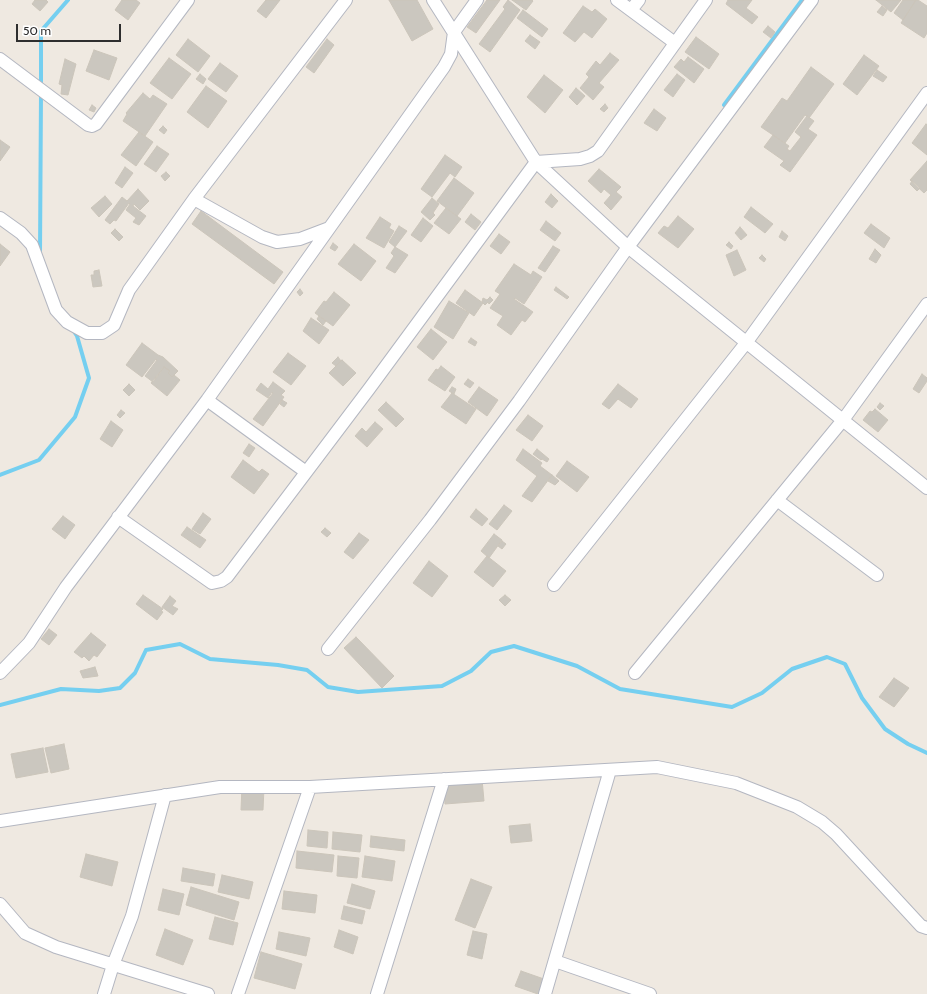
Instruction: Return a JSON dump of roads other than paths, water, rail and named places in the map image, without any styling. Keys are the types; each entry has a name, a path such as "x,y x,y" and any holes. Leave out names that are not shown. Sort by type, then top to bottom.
{"street":[{"path":"0,59 88,125 92,126 96,124 188,0"},
{"path":"0,218 21,233 32,245 56,310 67,322 87,334 102,333 114,325 129,290 194,198 346,0"},
{"path":"433,0 536,162 628,247 927,488"},
{"path":"0,673 29,643 66,587 207,400 330,228 444,67 451,54 454,32 477,0"},
{"path":"617,0 675,43"},
{"path":"631,10 638,0"},
{"path":"118,517 212,583 227,577 536,162 580,159 590,156 598,151 706,0"},
{"path":"328,649 430,520 514,407 628,247 812,0"},
{"path":"554,585 746,343 927,94"},
{"path":"194,198 262,237 277,242 300,239 330,228"},
{"path":"635,673 843,420 927,304"},
{"path":"207,400 306,472"},
{"path":"777,500 877,575"},
{"path":"0,821 220,787 310,787 610,770 657,768 676,770 736,783 797,807 822,822 836,834 921,926 927,928"},
{"path":"545,994 610,770"},
{"path":"376,994 444,779"},
{"path":"238,994 310,787"},
{"path":"104,994 113,965 132,916 165,795"},
{"path":"0,904 25,934 56,947 208,994"},
{"path":"555,961 650,994"}],"waterway":[{"path":"41,86 41,31 68,0"},
{"path":"724,105 802,0"},
{"path":"40,254 41,93"},
{"path":"0,475 39,460 75,417 89,378 77,336 73,330"},
{"path":"0,705 61,689 99,691 120,688 135,673 146,650 180,644 210,659 278,665 307,670 328,687 358,692 442,686 471,671 491,652 514,646 577,666 620,689 732,707 762,693 792,669 827,657 845,664 862,698 885,729 908,744 927,753"}]}
